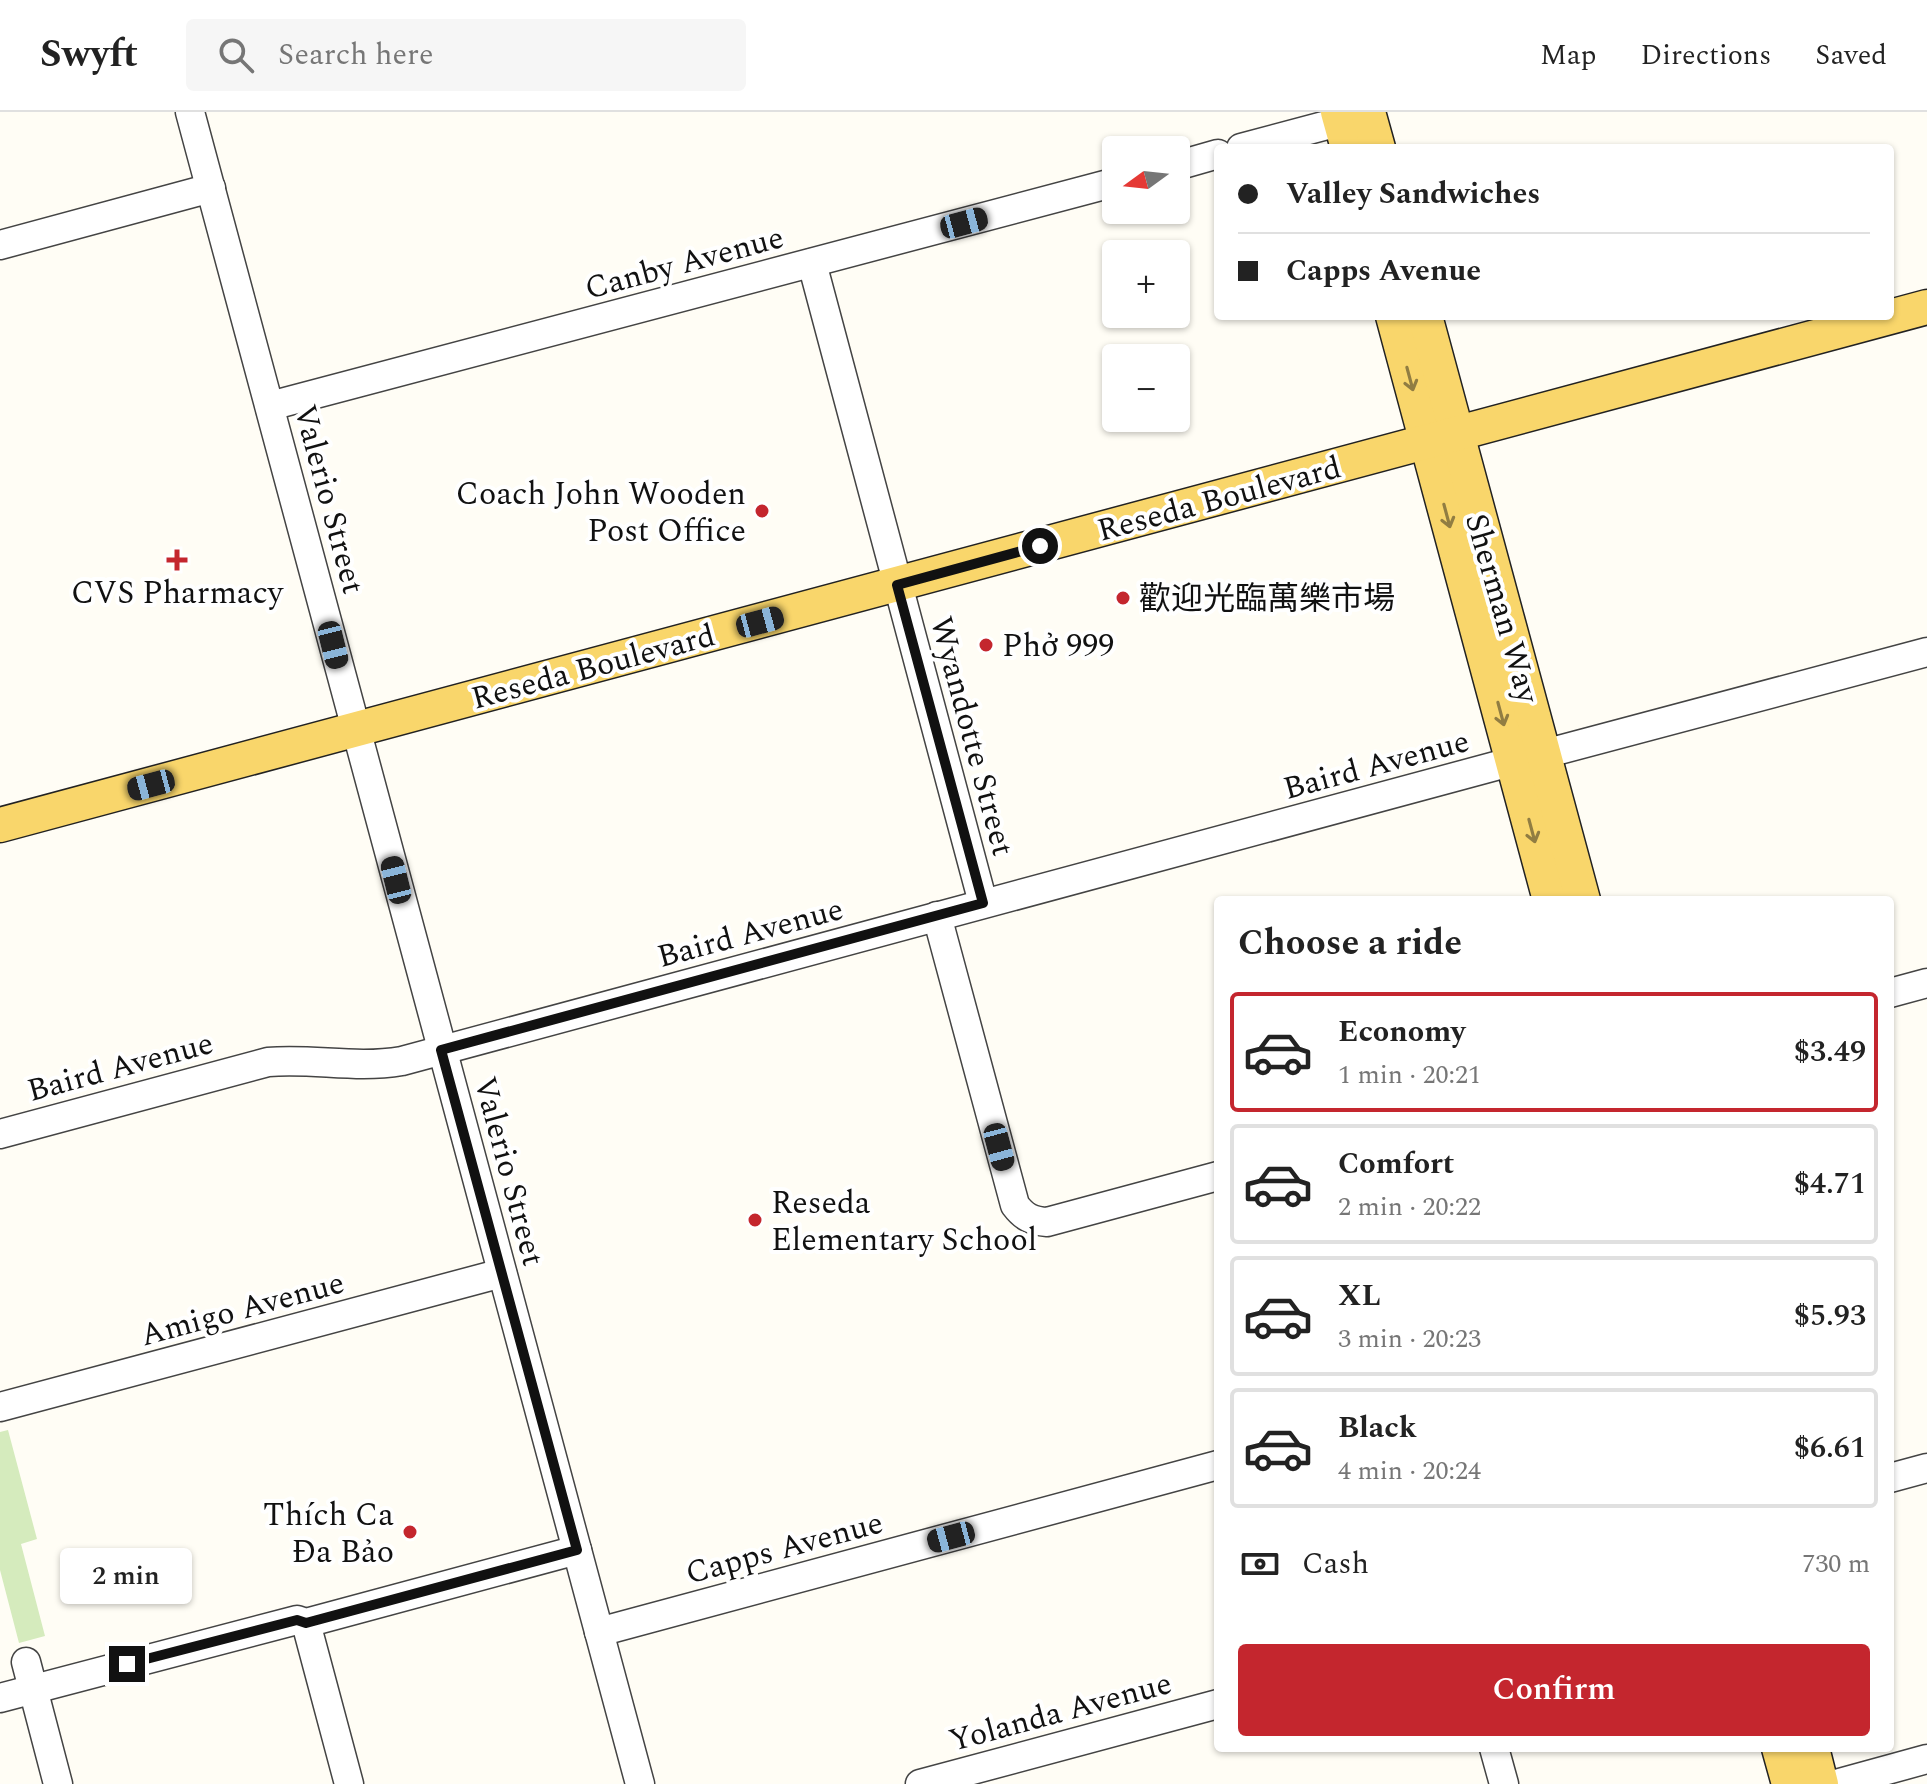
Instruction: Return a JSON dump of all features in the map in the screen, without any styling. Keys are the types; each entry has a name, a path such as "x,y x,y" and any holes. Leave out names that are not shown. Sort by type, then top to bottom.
{"main road":[{"path":"1357,120 1375,144"},
{"name":"Reseda Boulevard","path":"1894,316 1927,307"},
{"name":"Sherman Way","path":"1395,320 1442,437 1529,758 1581,896"},
{"name":"Sherman Way","path":"1426,320 1442,437"},
{"name":"Reseda Boulevard","path":"0,825 1878,320"},
{"name":"Sherman Way","path":"1529,758 1549,896"},
{"path":"1780,1752 1789,1784"},
{"path":"1813,1752 1821,1784"}],"street":[{"name":"Valerio Street","path":"190,112 640,1784"},
{"path":"1258,144 1357,120"},
{"path":"1190,162 1214,155"},
{"name":"Canby Avenue","path":"270,406 1102,186"},
{"path":"0,245 211,188"},
{"name":"Wyandotte Street","path":"812,263 983,903"},
{"name":"Baird Avenue","path":"0,1134 268,1062 359,1066 402,1061 1927,652"},
{"path":"937,916 1015,1205 1022,1215 1033,1221 1047,1222 1214,1177"},
{"path":"1894,992 1927,983"},
{"name":"Amigo Avenue","path":"0,1407 502,1273"},
{"name":"Capps Avenue","path":"599,1632 1214,1466"},
{"path":"1894,1477 1927,1468"},
{"path":"0,1698 29,1676 297,1620 306,1623 577,1550"},
{"path":"306,1623 349,1784"},
{"path":"29,1676 58,1784"},
{"name":"Yolanda Avenue","path":"920,1784 1214,1705"},
{"path":"1495,1752 1504,1784"},
{"path":"1836,1784 1927,1759"}],"green space":[{"path":"8,1430 37,1539 21,1544 45,1636 19,1643 0,1570 0,1432"}],"place":[{"name":"Coach John Wooden Post Office","path":"762,511"},
{"name":"CVS Pharmacy","path":"177,560"},
{"name":"歡迎光臨萬樂市場","path":"1123,598"},
{"name":"Phở 999","path":"986,645"},
{"name":"Reseda Elementary School","path":"755,1220"},
{"name":"Thích Ca Đa Bảo","path":"410,1532"}],"route":[{"path":"127,1664 297,1620 306,1623 577,1550 441,1050 983,903 897,585 1040,546"}]}
